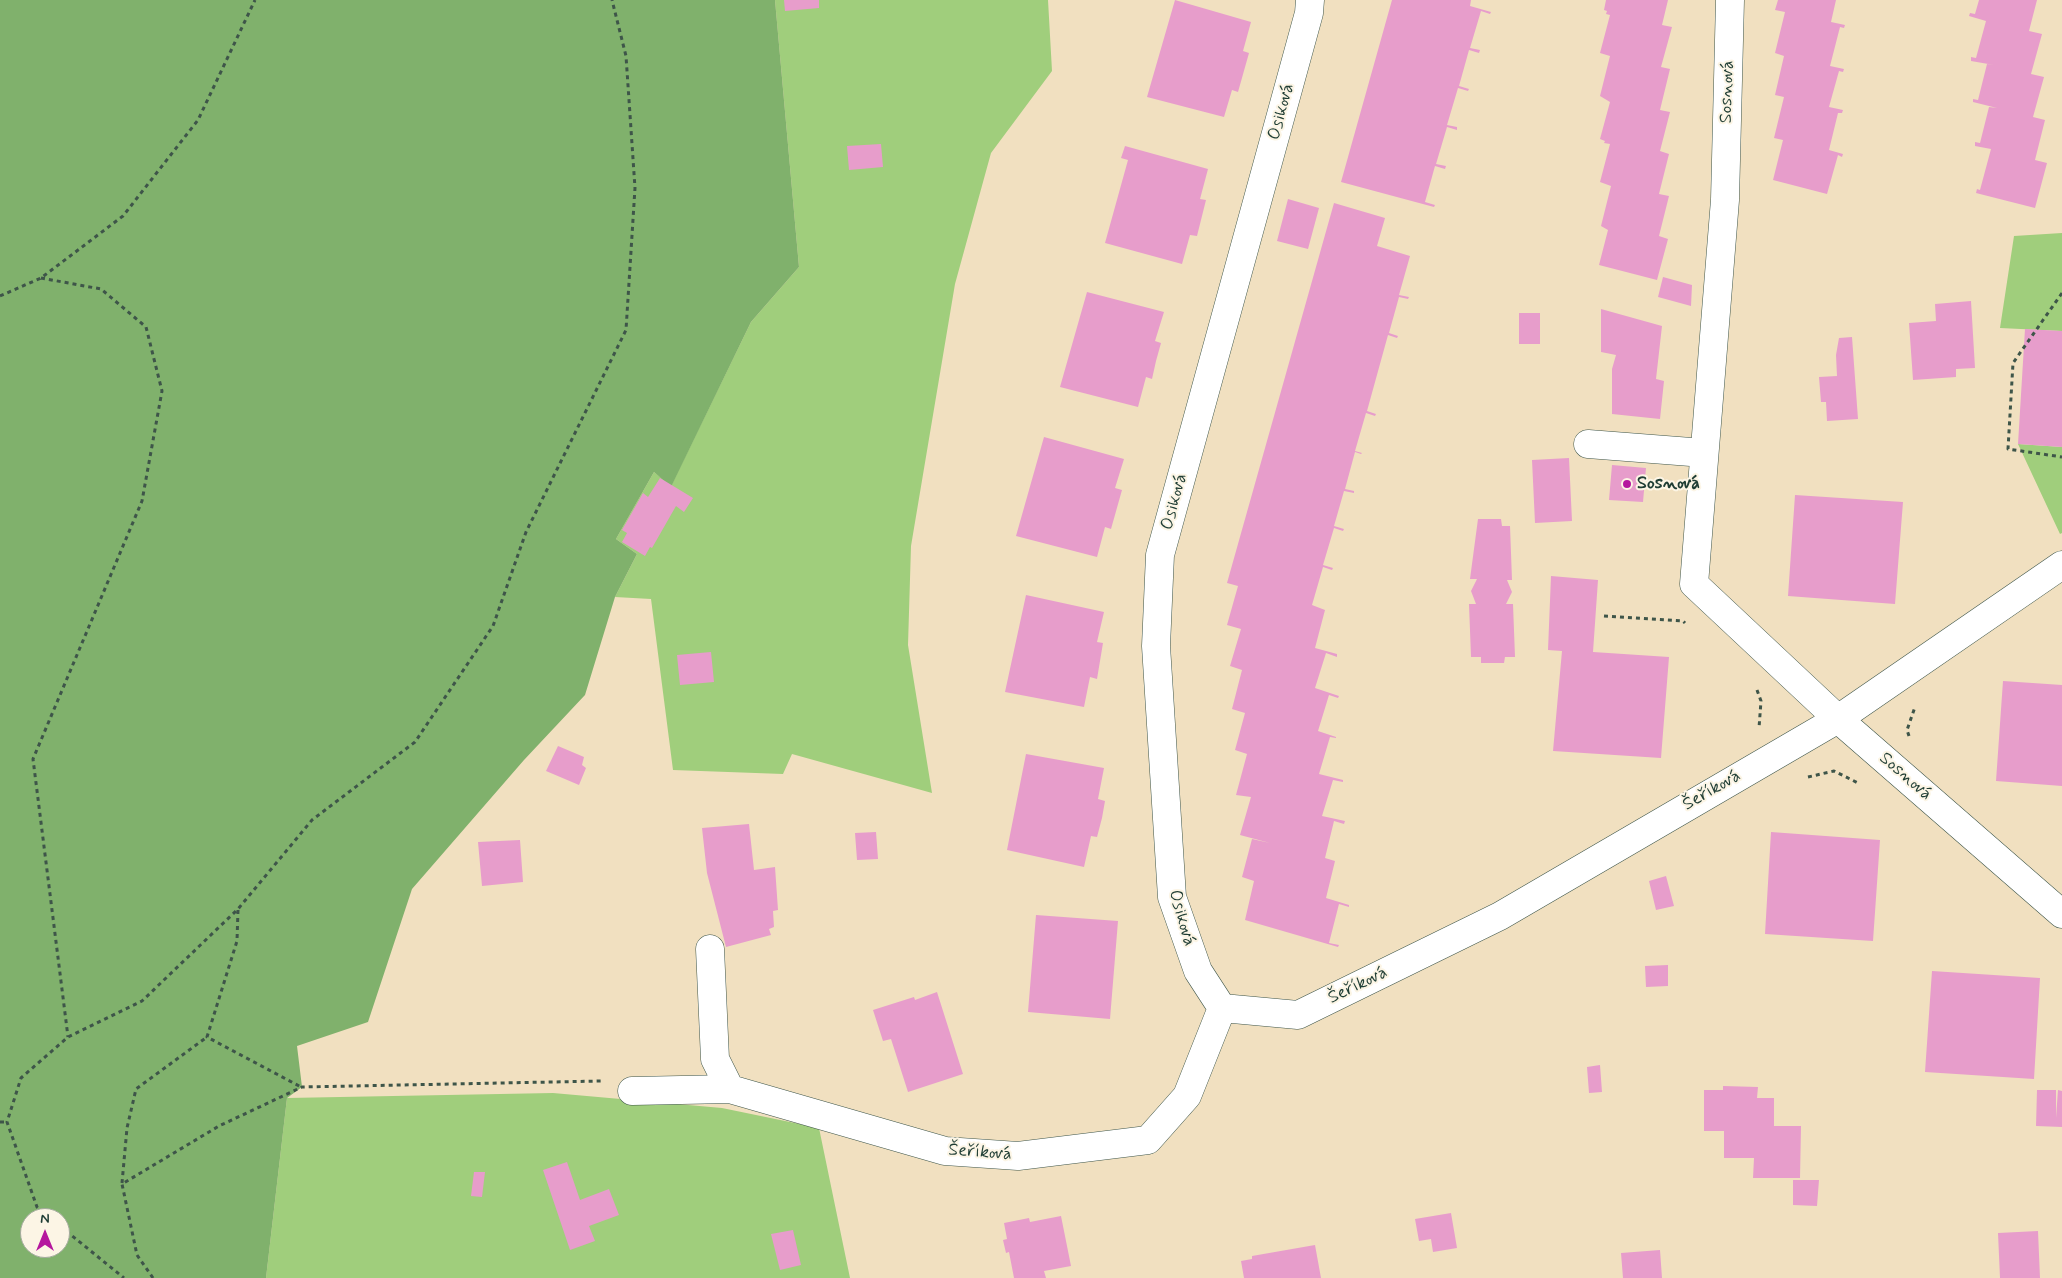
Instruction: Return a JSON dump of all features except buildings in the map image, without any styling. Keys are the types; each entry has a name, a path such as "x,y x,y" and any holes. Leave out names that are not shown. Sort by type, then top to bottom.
{"street":[{"name":"Osiková","path":"1222,1008 1198,971 1172,897 1156,646 1160,556 1309,13 1310,0"},
{"name":"Sosnová","path":"1730,0 1725,200 1694,584 1838,719 2062,914"},
{"path":"1588,444 1704,453"},
{"name":"Šeříková","path":"632,1091 730,1089 945,1152 1018,1156 1148,1140 1187,1096 1222,1008 1298,1015 1500,916 1838,719 2062,565"},
{"path":"710,949 715,1059 730,1089"}],"path":[{"path":"0,296 41,278 123,216 198,120 255,0"},
{"path":"38,1208 7,1122 21,1078 68,1037 142,1001 238,909 312,820 415,742 492,626 526,532 626,330 635,188 626,56 612,0"},
{"path":"41,278 101,289 146,327 162,391 142,501 33,759 68,1037"},
{"path":"2062,293 2013,363 2008,449 2062,457"},
{"path":"1909,738 1907,730 1916,704"},
{"path":"154,1278 137,1255 122,1184 127,1128 136,1089 207,1037 237,941 238,909"},
{"path":"207,1037 302,1087"},
{"path":"122,1184 219,1126 302,1087 610,1081 632,1091"},
{"path":"0,1122 7,1122"},
{"path":"70,1234 124,1278"}],"green space":[{"path":"0,0 775,0 799,267 751,322 671,487 654,472 616,539 637,554 615,597 585,695 524,760 412,889 368,1022 297,1046 302,1087 287,1098 266,1278 0,1278"},
{"path":"775,0 1048,0 1052,71 991,153 955,284 911,546 908,645 932,793 792,754 783,774 673,770 651,599 615,597 637,554 616,539 654,472 671,486 751,322 799,267"},
{"path":"2062,233 2062,331 2000,328 2014,236"},
{"path":"2018,444 2062,447 2062,533 2060,534"},
{"path":"553,1093 722,1108 819,1128 850,1278 266,1278 287,1098"}],"place":[{"name":"Sosnová","path":"1627,484"}]}
